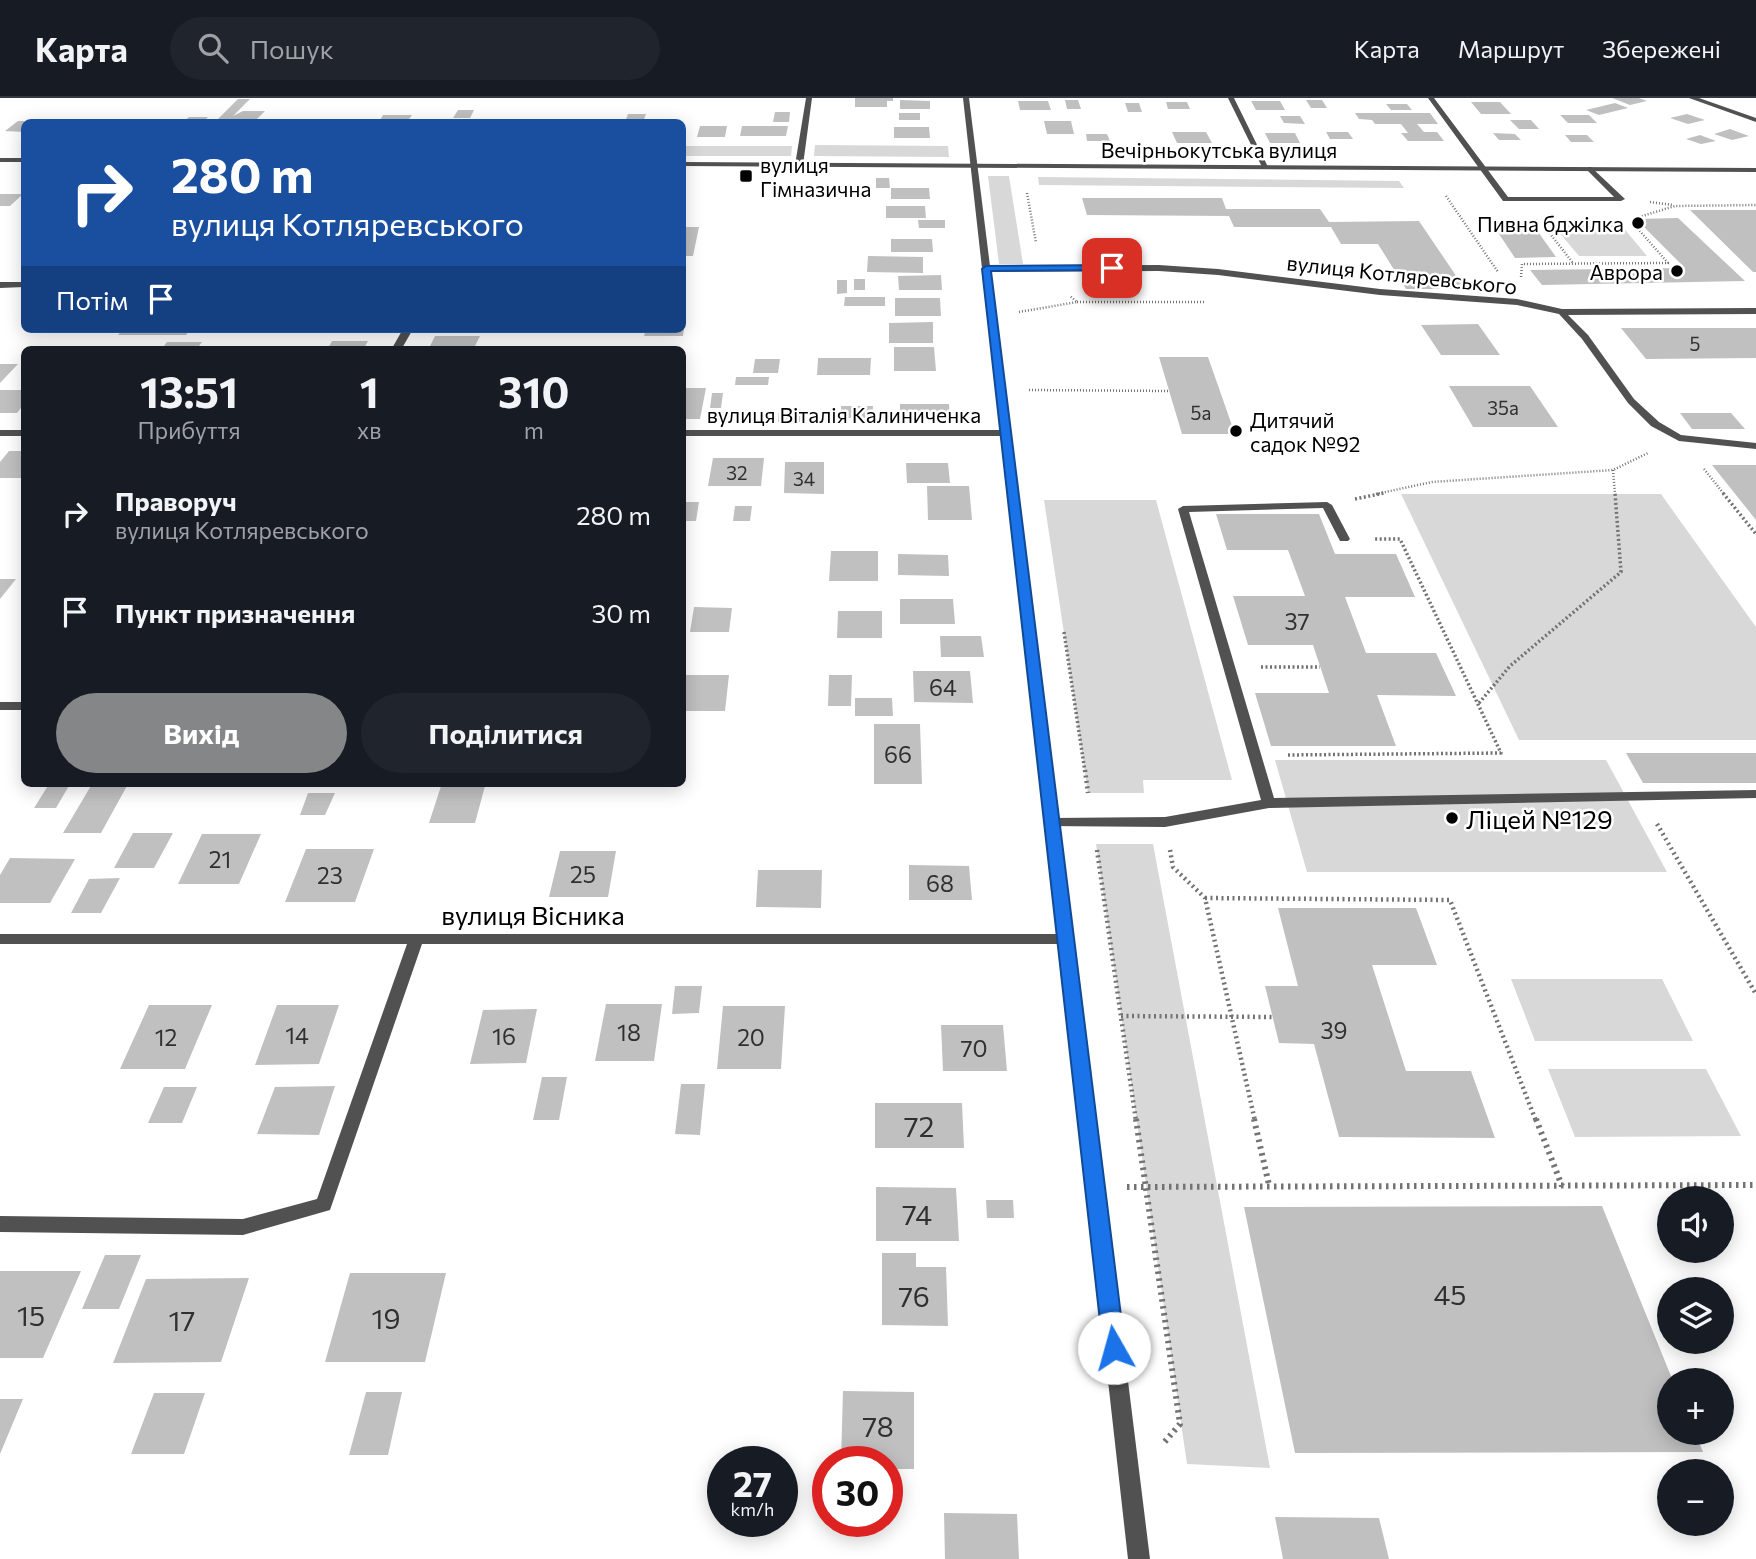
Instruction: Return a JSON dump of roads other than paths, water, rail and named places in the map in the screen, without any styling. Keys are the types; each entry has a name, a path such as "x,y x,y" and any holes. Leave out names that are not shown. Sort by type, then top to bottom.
{"street":[{"path":"799,164 809,98"},
{"path":"966,98 1139,1559"},
{"path":"1231,98 1266,167"},
{"path":"1431,98 1506,199 1621,199 1591,169"},
{"path":"1692,98 1756,120"},
{"path":"0,160 21,160"},
{"name":"Вечірньокутська вулиця","path":"686,164 1756,170"},
{"name":"вулиця Котляревського","path":"986,269 1159,268 1380,292 1518,302 1562,312 1756,311"},
{"path":"0,285 21,285"},
{"path":"1562,312 1585,337 1631,401 1655,424 1679,438 1756,446"},
{"path":"0,433 21,433"},
{"name":"вулиця Віталія Калиниченка","path":"686,433 1006,433"},
{"path":"1269,803 1227,668 1183,509 1327,505 1344,539"},
{"path":"0,706 21,706"},
{"path":"1051,822 1164,822 1269,803 1756,794"},
{"name":"вулиця Вісника","path":"0,939 1065,939"},
{"path":"0,1224 243,1227 324,1205 416,939"}],"place":[{"name":"вулиця Гімназична","path":"746,176"},
{"name":"Пивна бджілка","path":"1638,223"},
{"name":"Аврора","path":"1677,271"},
{"name":"Дитячий садок №92","path":"1236,431"},
{"name":"Ліцей №129","path":"1452,818"}]}
